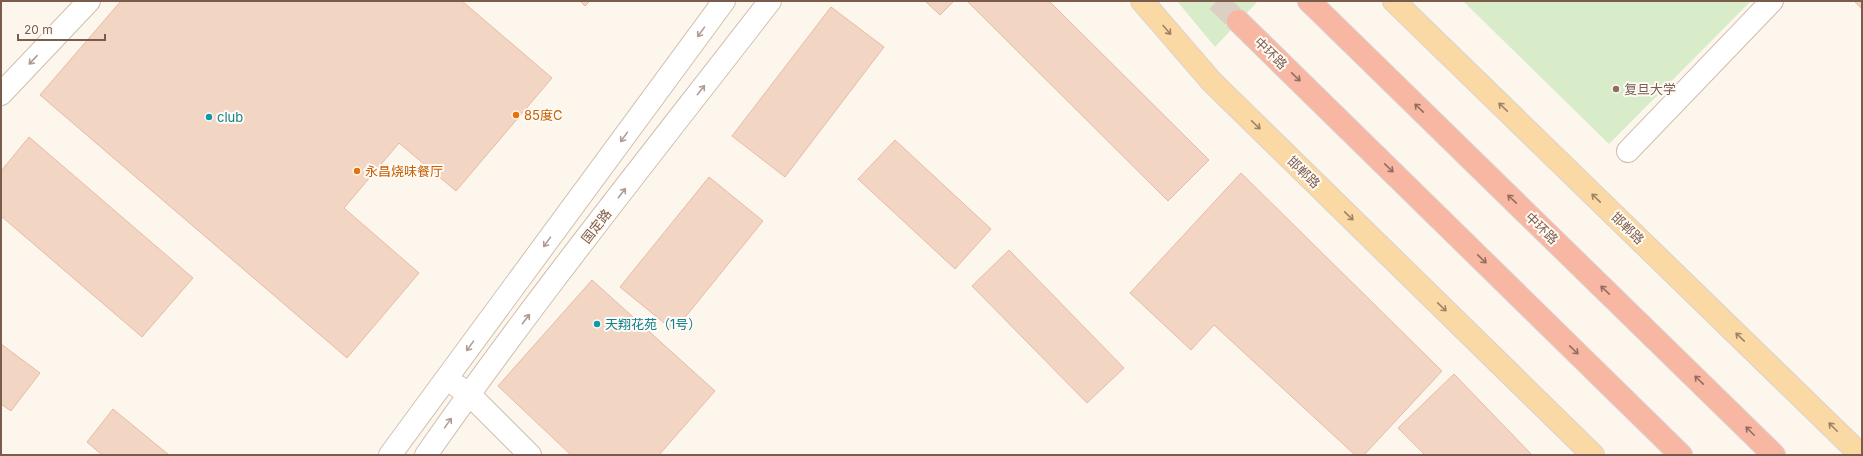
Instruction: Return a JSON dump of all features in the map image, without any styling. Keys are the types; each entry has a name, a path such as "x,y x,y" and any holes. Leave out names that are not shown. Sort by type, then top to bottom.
{"highway":[{"name":"中环路","path":"1309,1 1774,455"},
{"name":"中环路","path":"1238,21 1682,455"}],"main road":[{"name":"邯郸路","path":"1142,1 1212,82 1593,455"},
{"name":"邯郸路","path":"1394,1 1861,455"}],"street":[{"path":"1,94 89,1"},
{"path":"390,455 724,1"},
{"name":"国定路","path":"426,455 469,394 770,1"},
{"path":"1628,151 1772,1"},
{"path":"446,379 469,394 530,455"}],"green space":[{"path":"1177,1 1258,1 1215,47"},
{"name":"复旦大学","path":"1463,1 1751,1 1609,144"}],"building":[{"path":"121,1 462,1 552,78 456,191 399,143 344,208 419,273 347,358 40,95"},
{"path":"580,1 590,1 585,6"},
{"path":"925,1 954,1 940,15"},
{"path":"967,1 1049,1 1209,160 1168,201"},
{"path":"1854,1 1862,1 1862,9"},
{"path":"831,7 884,47 785,177 732,136"},
{"path":"29,137 193,278 142,337 1,216 1,171"},
{"path":"895,140 991,229 955,269 858,179"},
{"path":"1241,173 1442,371 1364,455 1355,455 1214,325 1191,350 1130,293"},
{"path":"709,177 763,221 674,331 620,287"},
{"path":"1009,250 1124,368 1087,403 972,286"},
{"name":"天翔花苑（1号）","path":"592,280 715,391 659,455 571,455 498,386"},
{"path":"1,344 40,373 11,411 1,404"},
{"path":"1454,374 1532,455 1425,455 1398,428"},
{"path":"113,409 169,455 102,455 87,442"}],"tunnel":[{"path":"1217,1 1238,21"}],"place":[{"name":"复旦大学","path":"1616,89"},
{"name":"85度C","path":"516,115"},
{"name":"club","path":"209,117"},
{"name":"永昌烧味餐厅","path":"357,171"},
{"name":"天翔花苑（1号）","path":"597,324"}]}
